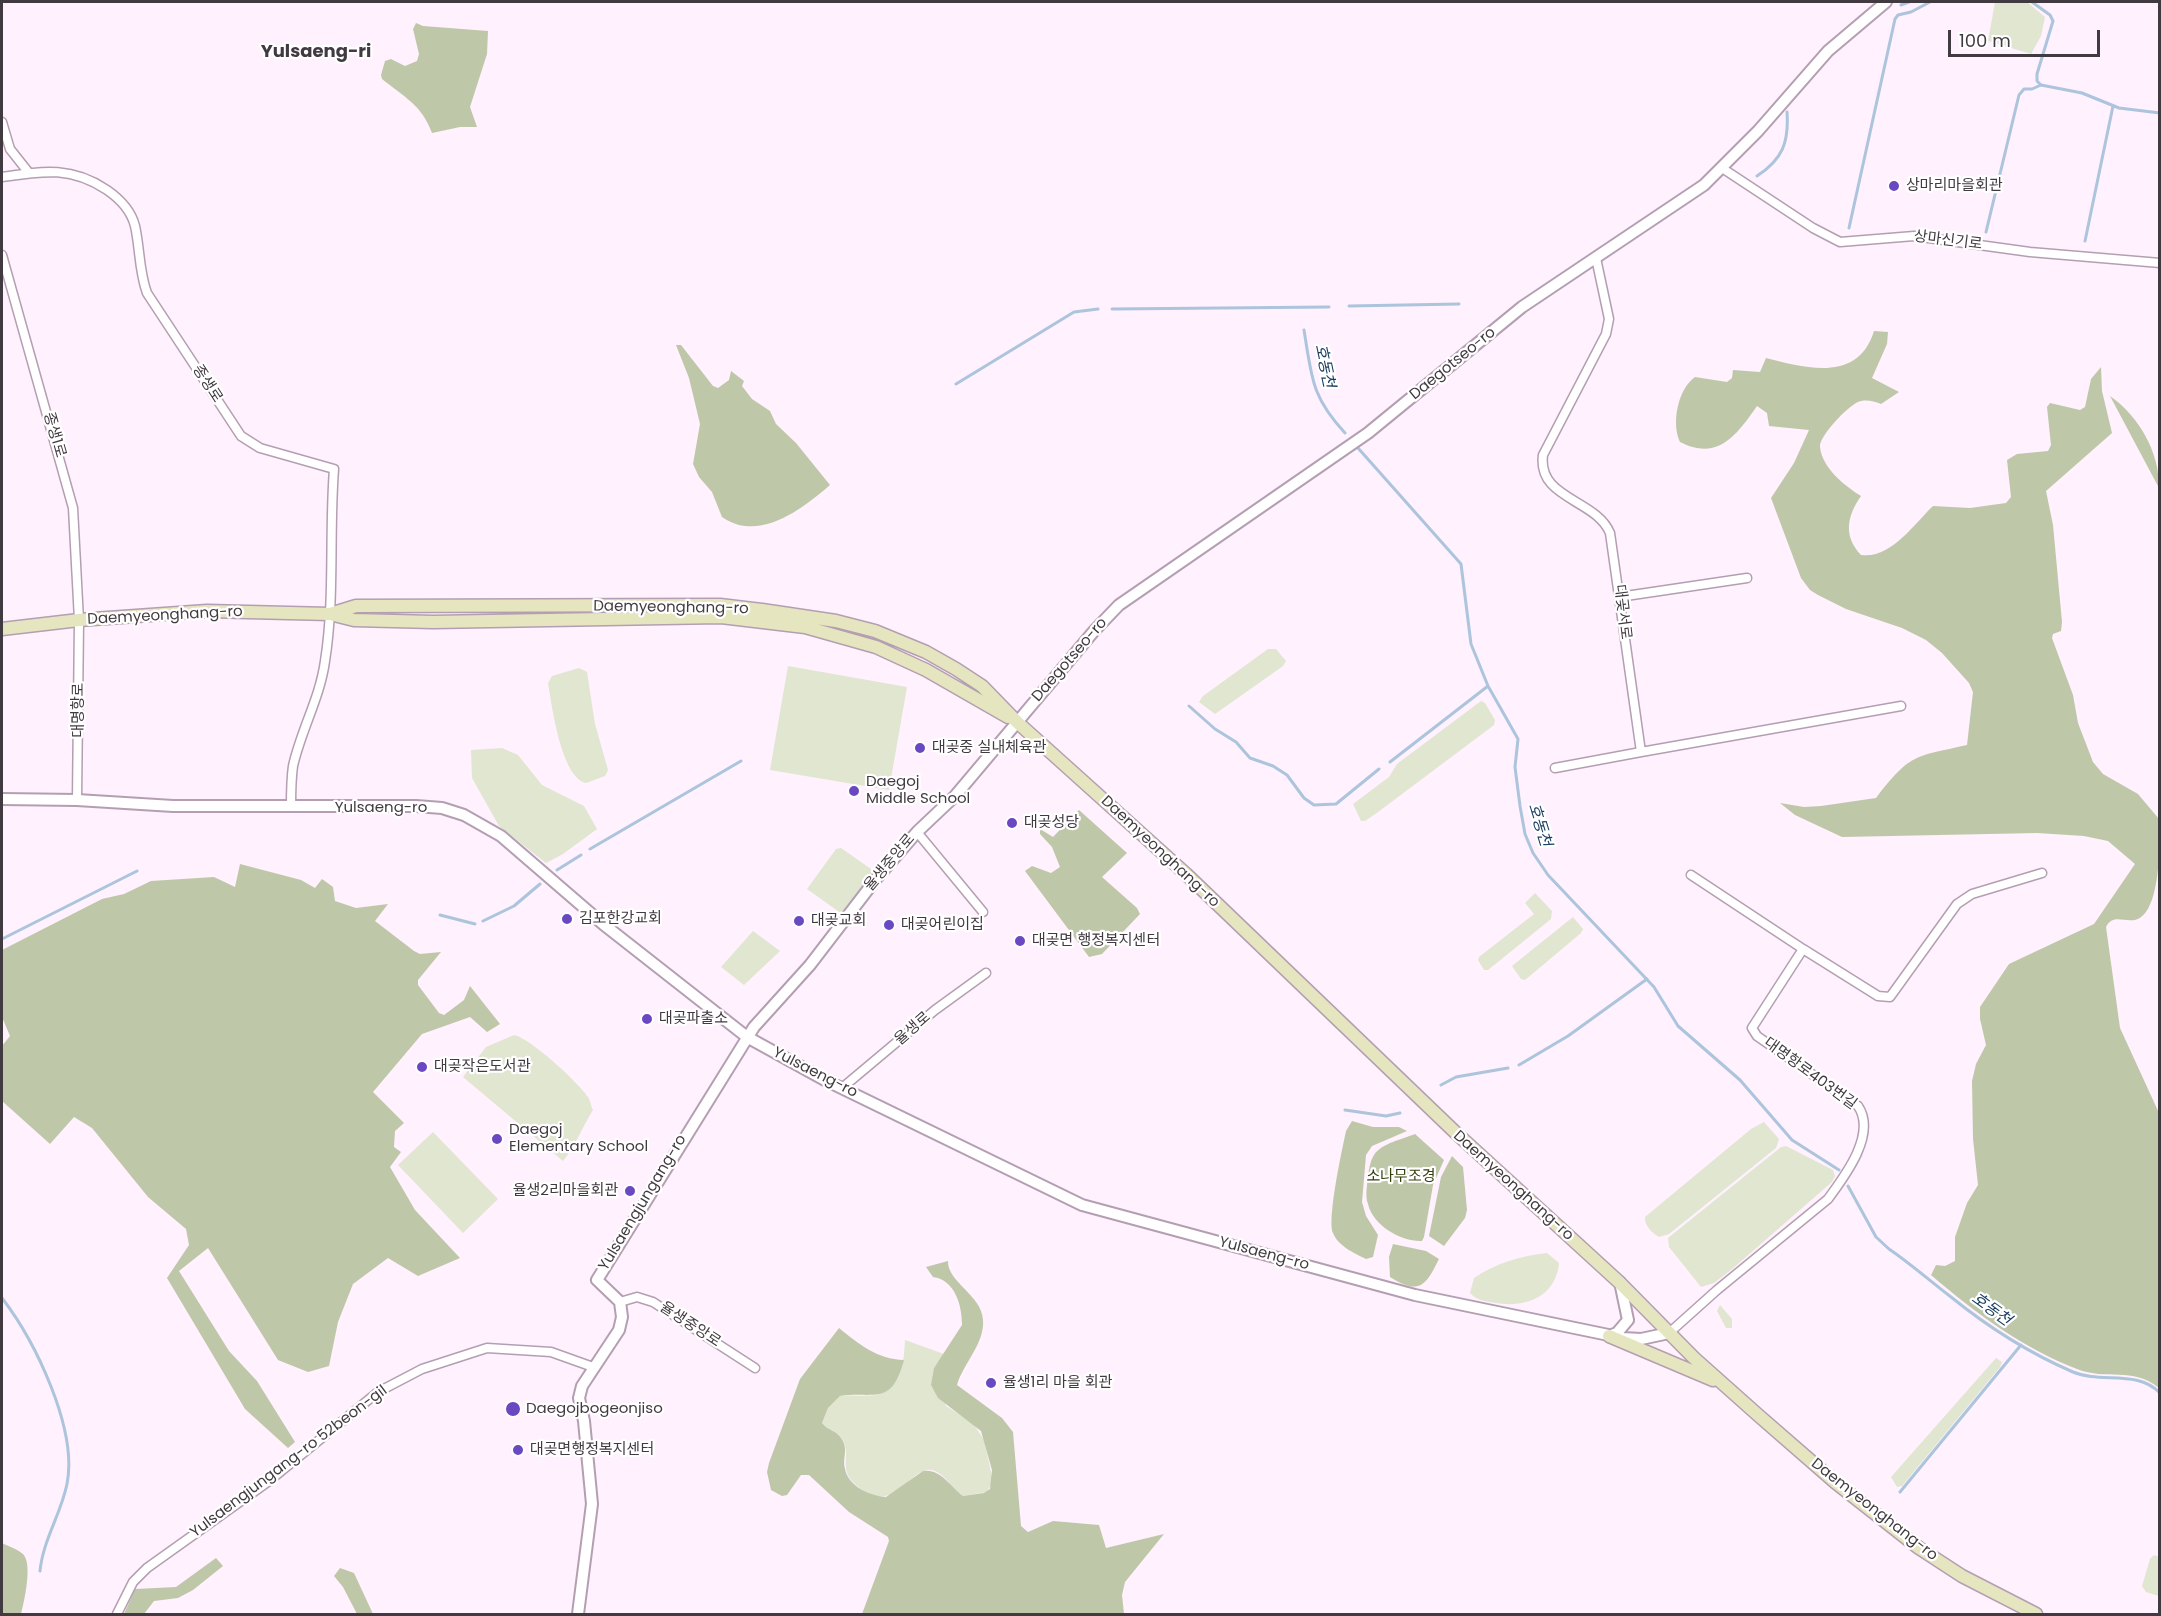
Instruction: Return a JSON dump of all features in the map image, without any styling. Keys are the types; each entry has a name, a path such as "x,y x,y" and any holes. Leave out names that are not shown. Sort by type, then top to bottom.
{"main road":[{"name":"Daemyeonghang-ro","path":"2,629 79,620 207,611 330,614 356,606 720,605 802,615 875,631 926,652 982,686 1017,722 1186,874 1456,1133 1619,1282 1669,1334 1835,1482 1919,1548 1962,1576 2036,1614"},
{"path":"1609,1336 1723,1384"}],"street":[{"name":"Daegotseo-ro","path":"1017,722 1119,605 1368,433 1522,307 1677,205 1722,168 1828,51 1886,2"},
{"path":"2,122 10,149 29,173"},
{"name":"상마신기로","path":"1722,168 1813,228 1840,242 1914,236 2030,252 2160,263"},
{"name":"종생로","path":"2,177 58,171 90,179 114,195 128,210 134,224 142,281 147,293 241,435 260,448 334,469 330,525 330,614"},
{"name":"종생1로","path":"2,255 69,488 73,507 79,620"},
{"name":"대곶서로","path":"1596,258 1607,304 1608,326 1543,455 1541,466 1545,479 1553,487 1607,526 1615,556 1641,752"},
{"path":"1619,597 1747,578"},
{"path":"291,807 291,777 326,661 330,614"},
{"name":"대명항로","path":"77,800 79,620"},
{"path":"1555,768 1901,706"},
{"name":"율생중앙로","path":"747,1037 754,1026 814,961 876,879 917,831 955,796 1017,722"},
{"name":"Yulsaeng-ro","path":"2,799 77,800 173,806 442,808 484,825 501,836 603,924 747,1037 842,1088 1083,1205 1415,1295 1609,1336 1641,1339 1669,1334"},
{"path":"917,831 982,912"},
{"path":"1691,875 1878,996 1890,997 1957,904 1972,894 2042,873"},
{"name":"대명항로403번길","path":"1669,1334 1717,1290 1828,1199 1841,1182 1856,1154 1865,1122 1858,1106 1757,1036 1752,1028 1803,949"},
{"name":"율생로","path":"842,1088 935,1010 986,973"},
{"name":"Yulsaengjungang-ro","path":"620,1302 597,1280 747,1037"},
{"path":"1609,1336 1617,1333 1628,1320 1619,1282"},
{"name":"율생중앙로","path":"620,1302 637,1297 653,1302 755,1368"},
{"path":"578,1614 592,1504 584,1421 579,1398 593,1367 619,1329 622,1317 620,1302"},
{"name":"Yulsaengjungang-ro 52beon-gil","path":"117,1614 134,1582 147,1568 269,1481 378,1392 404,1378 488,1348 552,1352 593,1367"}],"green space":[{"path":"1995,2 2027,2 2045,17 2041,36 2031,54 1988,41"},
{"path":"416,23 423,26 488,31 487,54 470,107 477,127 460,127 432,133 418,108 382,79 385,61 391,59 405,66 417,61 419,54 413,29"},
{"path":"1874,331 1888,332 1887,344 1872,378 1899,392 1881,404 1867,401 1853,405 1829,429 1820,447 1830,469 1842,482 1861,496 1850,518 1849,533 1851,541 1861,555 1872,555 1892,546 1933,506 1970,508 2006,503 2011,497 2007,460 2017,454 2048,451 2051,445 2047,407 2050,403 2080,410 2085,407 2091,379 2101,367 2102,391 2112,433 2046,491 2053,525 2062,622 2061,631 2053,634 2052,638 2073,695 2078,723 2093,762 2103,774 2138,794 2159,819 2159,861 2150,905 2144,915 2135,920 2115,920 2106,927 2120,1028 2159,1113 2159,1388 2139,1377 2088,1372 2057,1361 2000,1328 1931,1275 1936,1265 1945,1266 1955,1261 1955,1237 1967,1203 1978,1185 1973,1139 1972,1081 1976,1064 1986,1045 1980,1019 1980,1007 2009,964 2094,924 2135,864 2108,841 2084,836 2037,833 1842,837 1795,815 1780,803 1804,807 1876,798 1898,772 1915,759 1967,745 1973,692 1969,683 1942,653 1926,640 1902,628 1846,609 1810,590 1801,578 1771,498 1794,463 1809,430 1769,426 1767,413 1757,406 1735,435 1716,447 1706,449 1694,447 1680,442 1677,434 1676,416 1680,398 1689,382 1695,377 1727,382 1732,378 1733,370 1760,372 1766,358 1814,368 1843,365 1856,359 1866,347"},
{"path":"676,345 681,345 713,386 718,388 729,380 731,371 744,381 742,386 752,399 770,411 776,424 796,443 830,485 793,513 765,525 736,524 722,517 712,492 699,477 693,464 700,424 689,378"},
{"path":"2110,396 2130,414 2146,436 2156,462 2159,488"},
{"path":"1268,649 1276,649 1286,661 1283,666 1215,714 1199,702 1203,696"},
{"path":"788,666 907,687 889,790 770,770"},
{"path":"579,668 587,672 595,724 608,770 605,776 586,783 577,778 564,755 555,723 548,683 552,676"},
{"path":"1481,701 1485,703 1495,720 1494,725 1378,812 1365,821 1361,821 1353,804 1389,777 1397,764"},
{"path":"502,748 518,755 542,785 584,806 597,829 563,854 546,863 499,826 472,778 471,750"},
{"path":"1079,810 1127,853 1102,877 1137,908 1140,914 1102,954 1089,957 1025,871 1032,866 1051,873 1060,867 1052,847 1040,834 1040,829 1053,837"},
{"path":"841,848 871,869 871,874 842,914 807,889 836,849"},
{"path":"240,864 301,880 315,888 322,879 333,887 335,901 356,908 388,904 375,921 420,954 441,952 418,980 418,985 439,1013 444,1015 464,1000 470,986 500,1024 487,1032 470,1017 422,1034 373,1092 404,1123 395,1131 394,1147 401,1152 390,1167 415,1210 460,1258 418,1276 388,1258 353,1284 338,1322 329,1366 308,1372 278,1360 208,1248 179,1271 229,1351 257,1381 295,1442 288,1448 245,1409 167,1278 189,1245 186,1229 148,1197 92,1128 74,1117 50,1144 2,1101 2,1046 10,1036 2,1017 2,950 102,899 124,894 151,881 214,877 235,887"},
{"path":"1535,893 1552,911 1551,919 1488,970 1484,970 1478,960 1479,957 1534,914 1525,903"},
{"path":"1573,917 1583,929 1581,933 1525,980 1521,979 1512,966"},
{"path":"753,931 780,951 744,985 721,967"},
{"path":"514,1035 531,1044 553,1062 588,1097 593,1110 563,1161 463,1077 486,1047"},
{"name":"소나무조경","path":"1352,1121 1373,1127 1399,1127 1407,1131 1372,1146 1366,1155 1362,1202 1366,1216 1378,1235 1373,1257 1366,1259 1347,1249 1335,1238 1332,1225 1333,1200 1341,1153 1346,1131"},
{"path":"1764,1122 1779,1139 1776,1148 1669,1234 1659,1237 1651,1231 1645,1217 1751,1129"},
{"path":"433,1132 498,1199 463,1233 398,1165"},
{"name":"소나무조경","path":"1415,1134 1444,1160 1433,1185 1422,1241 1397,1236 1382,1226 1371,1212 1367,1198 1369,1169 1374,1155 1387,1144"},
{"path":"1786,1146 1833,1170 1835,1176 1832,1182 1731,1270 1714,1283 1701,1287 1669,1247 1668,1238 1781,1147"},
{"name":"소나무조경","path":"1452,1156 1463,1167 1467,1210 1465,1218 1444,1246 1429,1236 1441,1177"},
{"path":"1393,1244 1426,1251 1439,1259 1426,1281 1421,1285 1408,1286 1390,1277 1389,1257"},
{"path":"1547,1253 1559,1263 1557,1275 1552,1284 1537,1298 1518,1304 1507,1304 1482,1300 1470,1293 1474,1278 1491,1268 1518,1258"},
{"path":"948,1261 953,1276 977,1303 983,1320 981,1337 957,1385 1002,1418 1013,1432 1021,1526 1028,1532 1053,1521 1099,1525 1106,1548 1164,1534 1125,1582 1122,1595 1124,1614 862,1614 889,1541 888,1537 849,1512 809,1475 801,1475 787,1495 782,1496 771,1490 767,1472 769,1463 800,1379 839,1328 877,1354 904,1360 894,1385 887,1391 872,1395 840,1396 828,1408 822,1423 843,1441 844,1465 850,1480 873,1495 886,1497 923,1471 940,1475 963,1496 984,1493 990,1489 992,1470 981,1431 938,1398 931,1385 934,1368 962,1325 961,1309 952,1288 941,1279 933,1277 926,1267"},
{"path":"1720,1305 1732,1319 1732,1328 1726,1328 1717,1311"},
{"path":"905,1340 944,1354 934,1368 946,1406 973,1423 984,1440 993,1481 987,1492 963,1496 939,1473 926,1470 891,1494 881,1496 869,1494 854,1483 847,1473 843,1440 822,1423 828,1408 840,1396 873,1395 889,1389 901,1370"},
{"path":"1996,1358 2002,1362 2000,1367 1902,1486 1897,1487 1891,1477"},
{"path":"2,1543 21,1552 26,1559 27,1583 21,1614 2,1614"},
{"path":"2154,1555 2159,1557 2159,1596 2146,1592 2142,1586 2150,1559"},
{"path":"216,1558 223,1566 193,1590 178,1598 154,1601 144,1614 124,1614 135,1589 176,1587"},
{"path":"340,1568 354,1573 373,1614 357,1614 343,1587 334,1576"}],"waterway":[{"path":"1901,5 1909,2"},
{"path":"1849,228 1895,19 1898,15 1911,12 1930,2"},
{"path":"2032,2 2050,15 2053,21 2037,74 2037,81 2041,85 2082,93 2119,108 2160,113"},
{"path":"1986,232 2019,95 2024,89 2032,89 2041,85"},
{"path":"2085,241 2113,106"},
{"path":"1757,176 1773,163 1782,149 1787,132 1787,112"},
{"path":"1349,306 1459,304"},
{"path":"1112,309 1329,307"},
{"path":"956,384 1074,312 1098,309"},
{"name":"호동천","path":"1304,330 1312,374 1319,397 1345,433"},
{"name":"호동천","path":"1358,448 1461,564 1471,644 1488,686 1518,739 1515,767 1520,806 1525,834 1533,853 1548,875 1654,987 1678,1026 1740,1080 1792,1140 1839,1170"},
{"path":"1390,762 1488,686"},
{"path":"1189,706 1215,729 1236,742 1250,758 1273,766 1287,775 1304,798 1314,805 1336,804 1379,769"},
{"path":"590,849 741,761"},
{"path":"557,870 581,855"},
{"path":"2,939 137,871"},
{"path":"483,921 514,906 540,884"},
{"path":"440,915 475,924"},
{"path":"1519,1065 1568,1036 1647,979"},
{"path":"1441,1085 1456,1077 1508,1068"},
{"path":"1345,1110 1386,1116 1400,1113"},
{"name":"호동천","path":"1848,1186 1876,1237 1994,1329 2025,1348 2073,1372 2095,1377 2141,1381 2160,1393"},
{"path":"2,1298 28,1337 40,1361 60,1412 66,1438 69,1462 67,1484 40,1571"},
{"path":"1900,1492 2021,1345"}],"place":[{"name":"상마리마을회관","path":"1894,186"},
{"name":"대곶중 실내체육관","path":"920,748"},
{"name":"Daegoj Middle School","path":"854,791"},
{"name":"대곶성당","path":"1012,823"},
{"name":"김포한강교회","path":"567,919"},
{"name":"대곶교회","path":"799,921"},
{"name":"대곶어린이집","path":"889,925"},
{"name":"대곶면 행정복지센터","path":"1020,941"},
{"name":"대곶파출소","path":"647,1019"},
{"name":"대곶작은도서관","path":"422,1067"},
{"name":"Daegoj Elementary School","path":"497,1139"},
{"name":"율생2리마을회관","path":"630,1191"},
{"name":"율생1리 마을 회관","path":"991,1383"},
{"name":"Daegojbogeonjiso","path":"513,1409"},
{"name":"대곶면행정복지센터","path":"518,1450"}],"district":[{"name":"Yulsaeng-ri","path":"316,52"}]}
